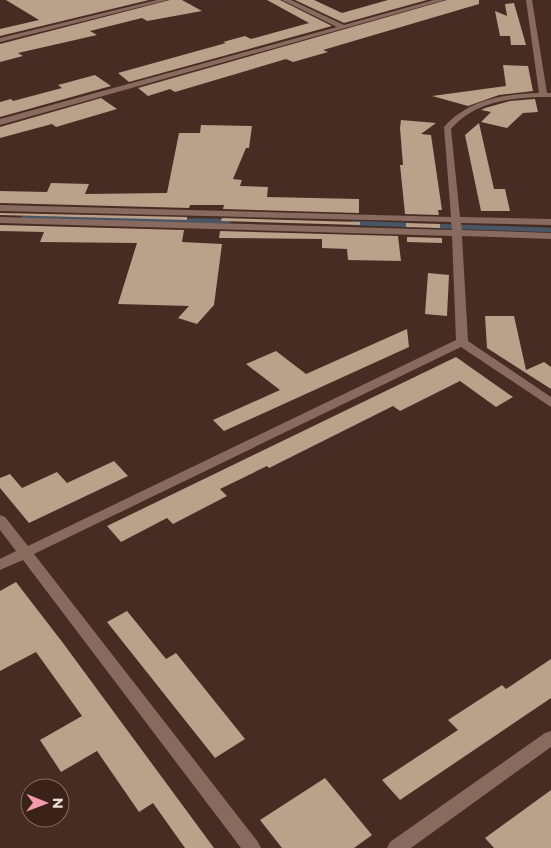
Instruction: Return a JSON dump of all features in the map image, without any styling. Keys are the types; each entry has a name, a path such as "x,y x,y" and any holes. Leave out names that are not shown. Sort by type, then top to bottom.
{"street":[{"path":"0,40 165,0"},
{"path":"285,0 343,28"},
{"path":"0,122 442,0"},
{"path":"462,342 456,225 447,135 452,123 488,102 547,95 529,0"},
{"path":"0,208 456,225 551,236"},
{"path":"0,220 456,225 551,222"},
{"path":"462,342 551,403"},
{"path":"0,565 462,342"},
{"path":"0,520 252,848"},
{"path":"396,848 551,738"}],"building":[{"path":"6,0 149,0 0,36 0,29 39,20"},
{"path":"170,0 182,0 202,11 147,21 142,18 90,31 97,35 18,53 23,56 0,62 0,44"},
{"path":"267,0 280,0 332,26 129,82 118,73 245,36 251,39 309,23"},
{"path":"295,0 314,0 342,13 388,0 427,0 344,23"},
{"path":"447,0 479,0 479,4 323,50 328,52 293,62 286,59 175,92 170,89 148,96 138,88"},
{"path":"514,3 526,45 511,45 510,36 500,36 495,11 507,16 505,4"},
{"path":"503,65 528,66 533,91 499,95 468,106 432,96 506,86"},
{"path":"95,75 111,86 0,117 0,102 11,99 13,101 62,88 58,85"},
{"path":"101,98 117,109 56,127 52,124 0,138 0,127"},
{"path":"535,99 538,112 523,113 507,128 481,122 491,112 481,110 485,108 510,101"},
{"path":"401,120 436,123 421,134 431,135 442,210 438,210 439,215 405,214 400,165 403,165"},
{"path":"479,123 494,189 505,189 510,211 481,211 465,135"},
{"path":"201,125 252,126 249,148 246,148 233,179 242,180 240,186 268,187 267,197 359,199 359,213 223,209 224,205 190,205 189,208 0,203 0,191 47,192 51,183 89,184 85,194 167,193 179,133 200,133"},
{"path":"0,213 187,217 187,220 0,215"},
{"path":"222,218 360,222 360,225 221,221"},
{"path":"406,223 440,224 440,228 406,227"},
{"path":"0,225 184,230 182,242 222,244 214,305 197,324 178,318 189,306 118,304 137,243 40,242 44,232 0,231"},
{"path":"220,231 398,236 401,261 348,260 347,249 322,248 322,239 219,238"},
{"path":"407,237 442,238 442,243 407,242"},
{"path":"428,273 449,275 447,316 425,314"},
{"path":"485,316 514,316 526,370 544,362 551,367 551,389 487,348"},
{"path":"407,329 409,347 224,431 213,420 280,390 246,364 276,351 306,374"},
{"path":"456,357 513,397 496,407 460,381 400,411 393,406 269,468 267,466 220,489 227,496 173,524 167,518 121,542 107,526"},
{"path":"114,461 128,476 29,523 0,488 0,478 10,474 22,488 57,472 67,483"},
{"path":"16,582 214,848 185,848 153,803 139,812 97,751 61,772 40,740 82,716 36,652 0,671 0,591"},
{"path":"127,611 166,659 176,653 245,739 215,758 107,622"},
{"path":"551,659 551,698 400,800 382,780 458,730 448,720 502,685 506,689"},
{"path":"325,778 372,835 354,848 282,848 260,820"},
{"path":"551,790 551,848 494,848 485,838"}],"waterway":[{"path":"23,218 229,221"},
{"path":"353,223 411,225"},
{"path":"433,226 551,230"}]}
